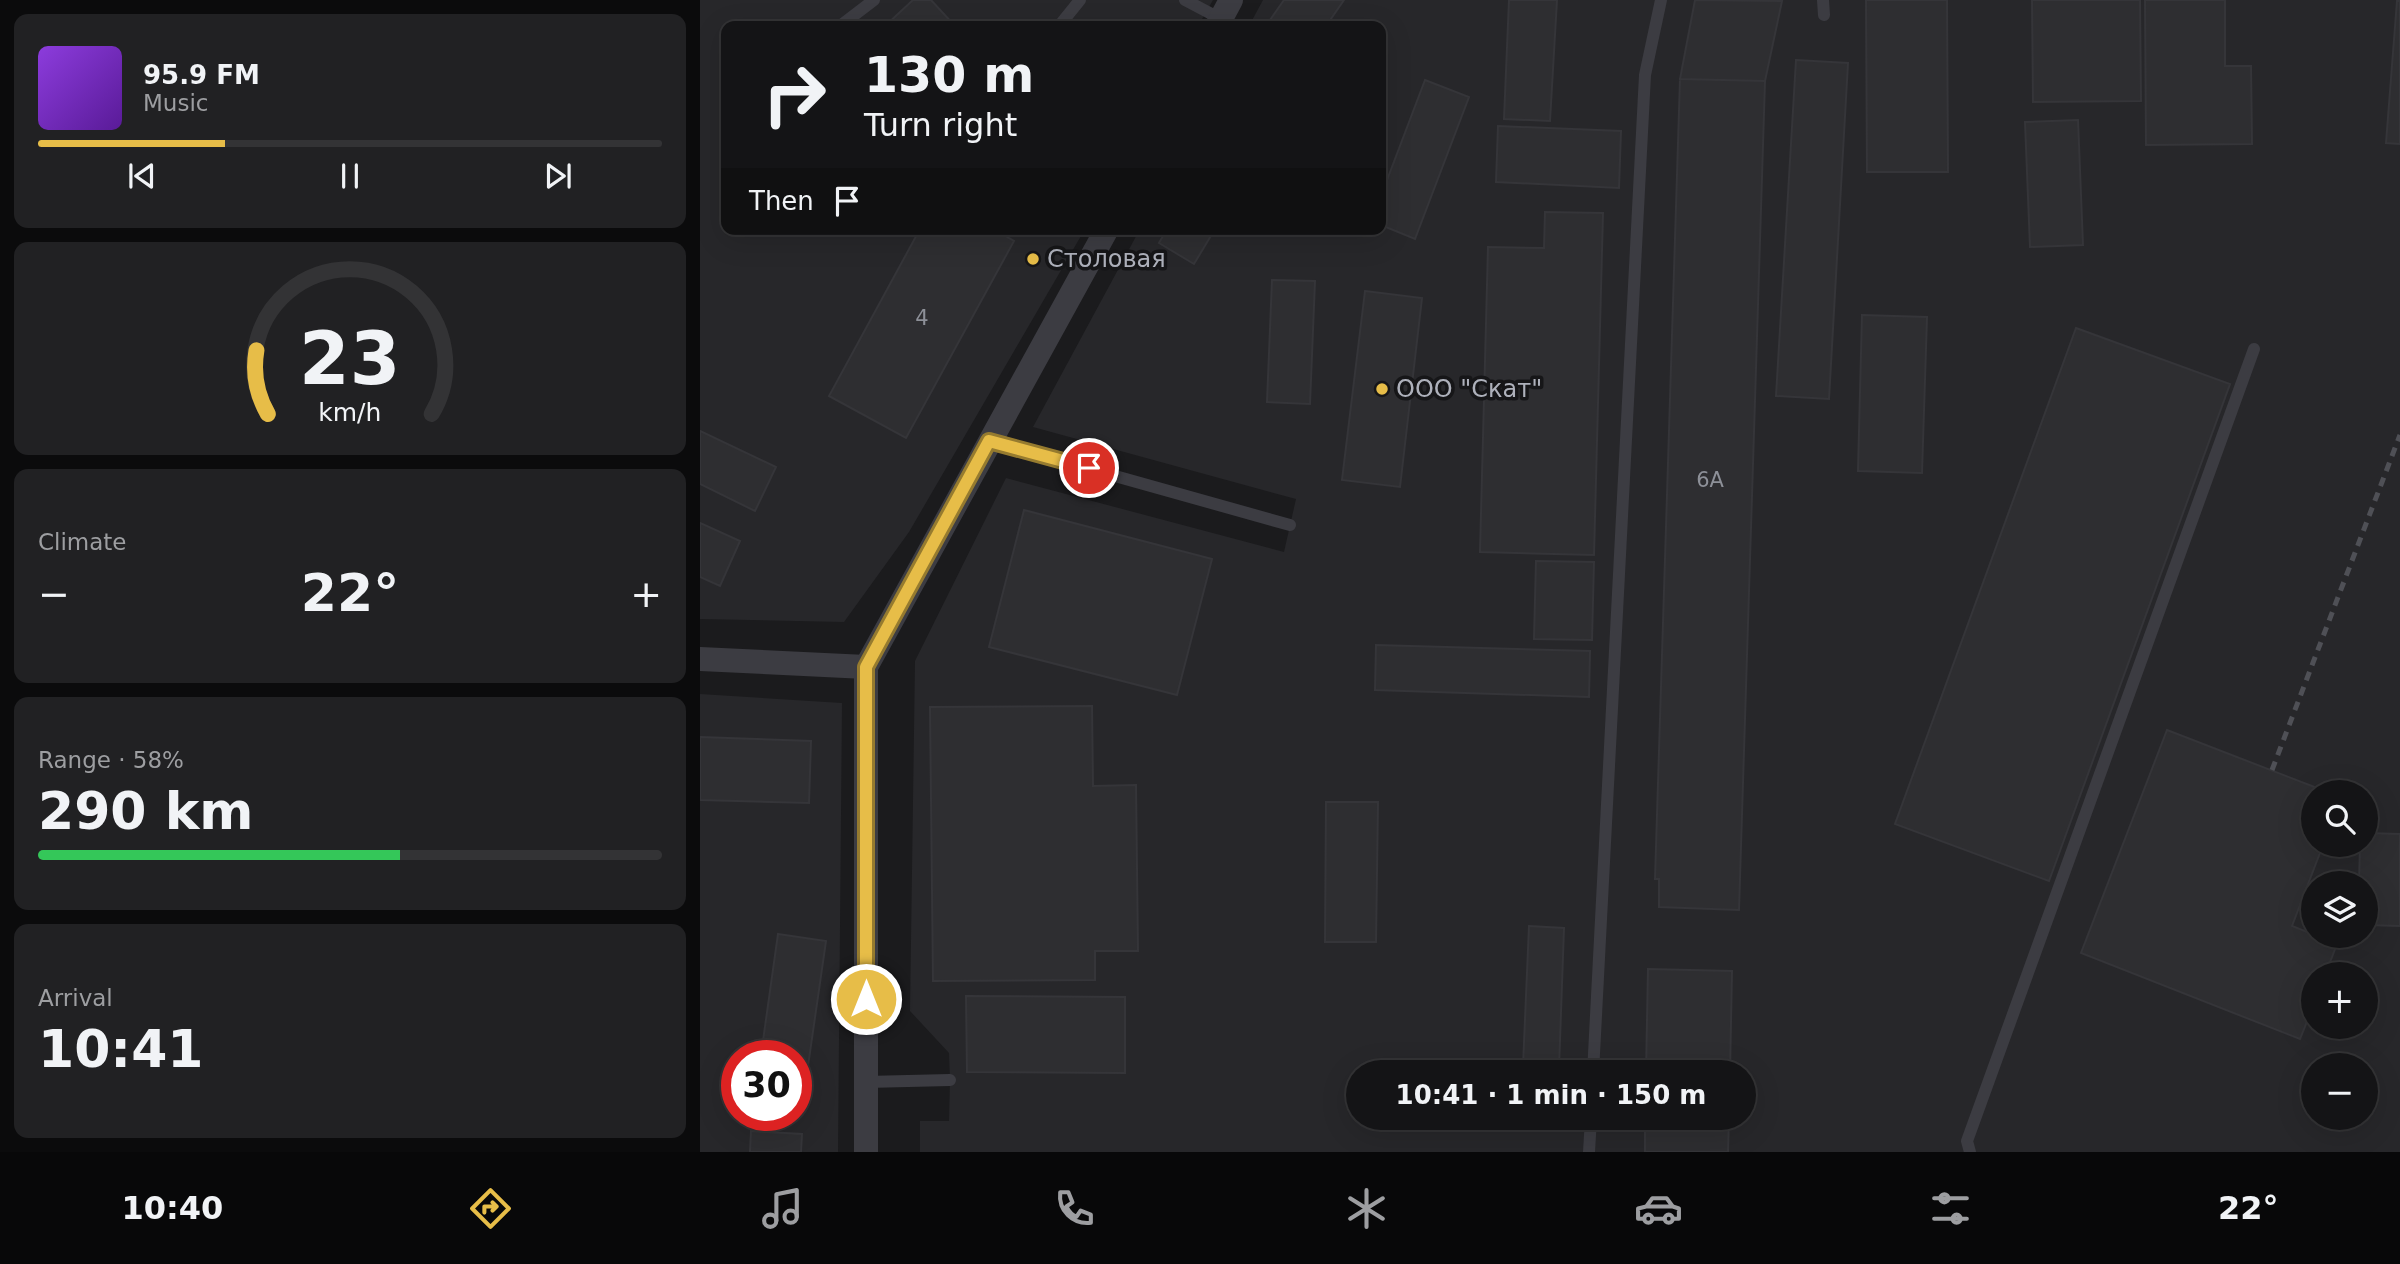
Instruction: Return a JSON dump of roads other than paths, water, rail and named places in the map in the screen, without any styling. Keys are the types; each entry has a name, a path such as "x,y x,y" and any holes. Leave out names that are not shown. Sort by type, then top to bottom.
{"street":[{"path":"866,1152 866,667 1104,235"},
{"path":"700,659 866,667"}],"lane":[{"path":"847,21 874,0"},
{"path":"1063,21 1080,0"},
{"path":"1185,0 1223,15"},
{"path":"1594,1060 1645,75 1661,0"},
{"path":"1823,0 1824,15"},
{"path":"1970,1152 1967,1141 2254,349"},
{"path":"989,441 1290,524"},
{"path":"866,1082 950,1080"},
{"path":"1589,1152 1590,1130"}],"railway":[{"path":"2272,770 2400,435"}],"place":[{"name":"Столовая","path":"1033,259"},
{"name":"ООО \"Скат\"","path":"1382,389"}]}
